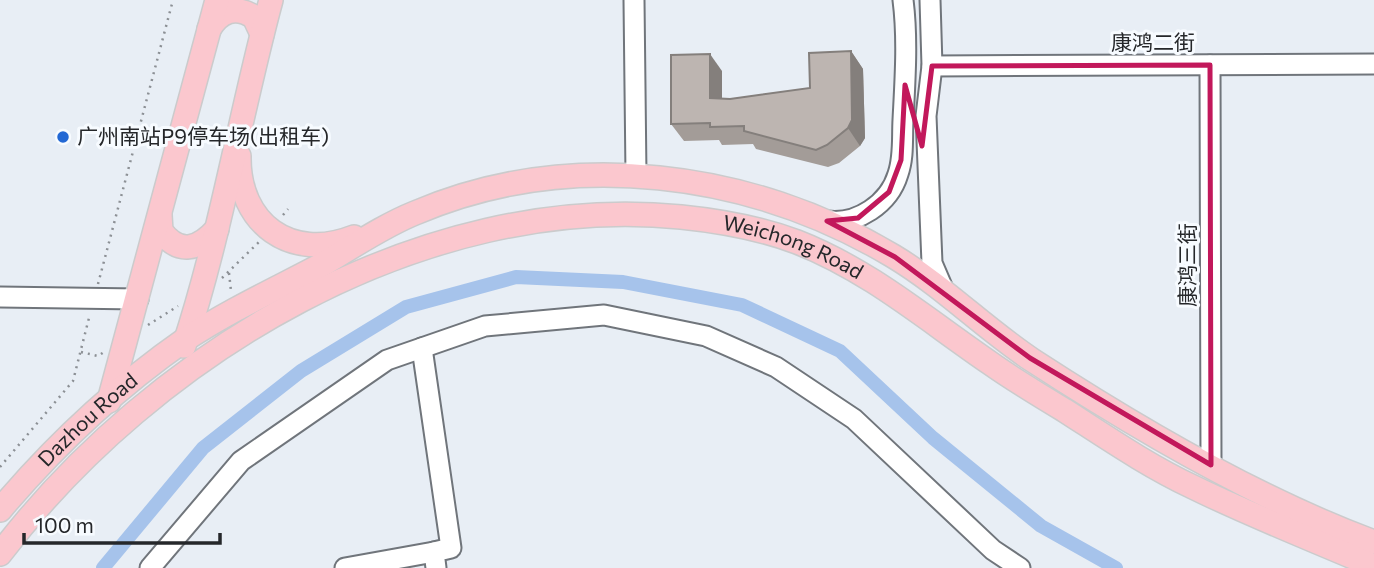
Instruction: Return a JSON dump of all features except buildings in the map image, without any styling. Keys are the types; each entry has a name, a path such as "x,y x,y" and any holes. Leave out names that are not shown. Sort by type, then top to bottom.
{"main road":[{"path":"203,53 204,0"},
{"path":"95,447 138,299 217,0"},
{"path":"172,382 203,289 251,75 271,4"},
{"path":"208,30 218,15 233,10 254,17 262,34"},
{"path":"251,75 239,147 239,174 258,220 290,241 306,246 337,244 412,214"},
{"name":"Weichong Road","path":"186,340 412,214 459,197 502,187 587,176 636,175 719,186 781,202 827,221 895,257 944,291 1030,358 1211,465 1371,550"},
{"name":"Weichong Road","path":"172,382 239,336 334,284 420,248 546,219 648,214 753,228 795,241 835,259 901,298 989,363 1144,461 1190,486 1371,550"},
{"path":"160,215 161,231 174,245 183,248 200,244 216,229"},
{"path":"325,262 315,277 324,285 334,284"},
{"name":"Dazhou Road","path":"0,510 33,471 111,397 186,340"},
{"name":"Dazhou Road","path":"0,554 57,486 95,447 172,382"}],"street":[{"path":"634,0 636,175"},
{"path":"924,0 932,66 926,116 933,263 944,291"},
{"path":"929,29 930,0"},
{"path":"827,221 843,223 858,218 889,192 901,160 905,85 904,4"},
{"name":"康鸿二街","path":"932,66 1374,64"},
{"name":"康鸿三街","path":"1210,65 1211,465"},
{"path":"905,85 914,123 920,125 926,116"},
{"path":"0,297 138,299"},
{"path":"150,568 242,461 387,360 485,326 604,315 706,336 776,367 854,419 993,550 1020,568"},
{"path":"345,568 435,560 450,548 422,348"}],"path":[{"path":"0,467 73,382 173,0"}],"highlighted area":[{"path":"1210,65 1211,465 1030,358 895,257 827,221 858,218 889,192 901,160 905,85 922,146 932,66"}],"waterway":[{"path":"103,568 203,448 301,371 406,307 516,277 623,282 742,305 840,351 933,438 1041,526 1116,568"}],"place":[{"name":"广州南站P9停车场(出租车)","path":"63,137"}]}
